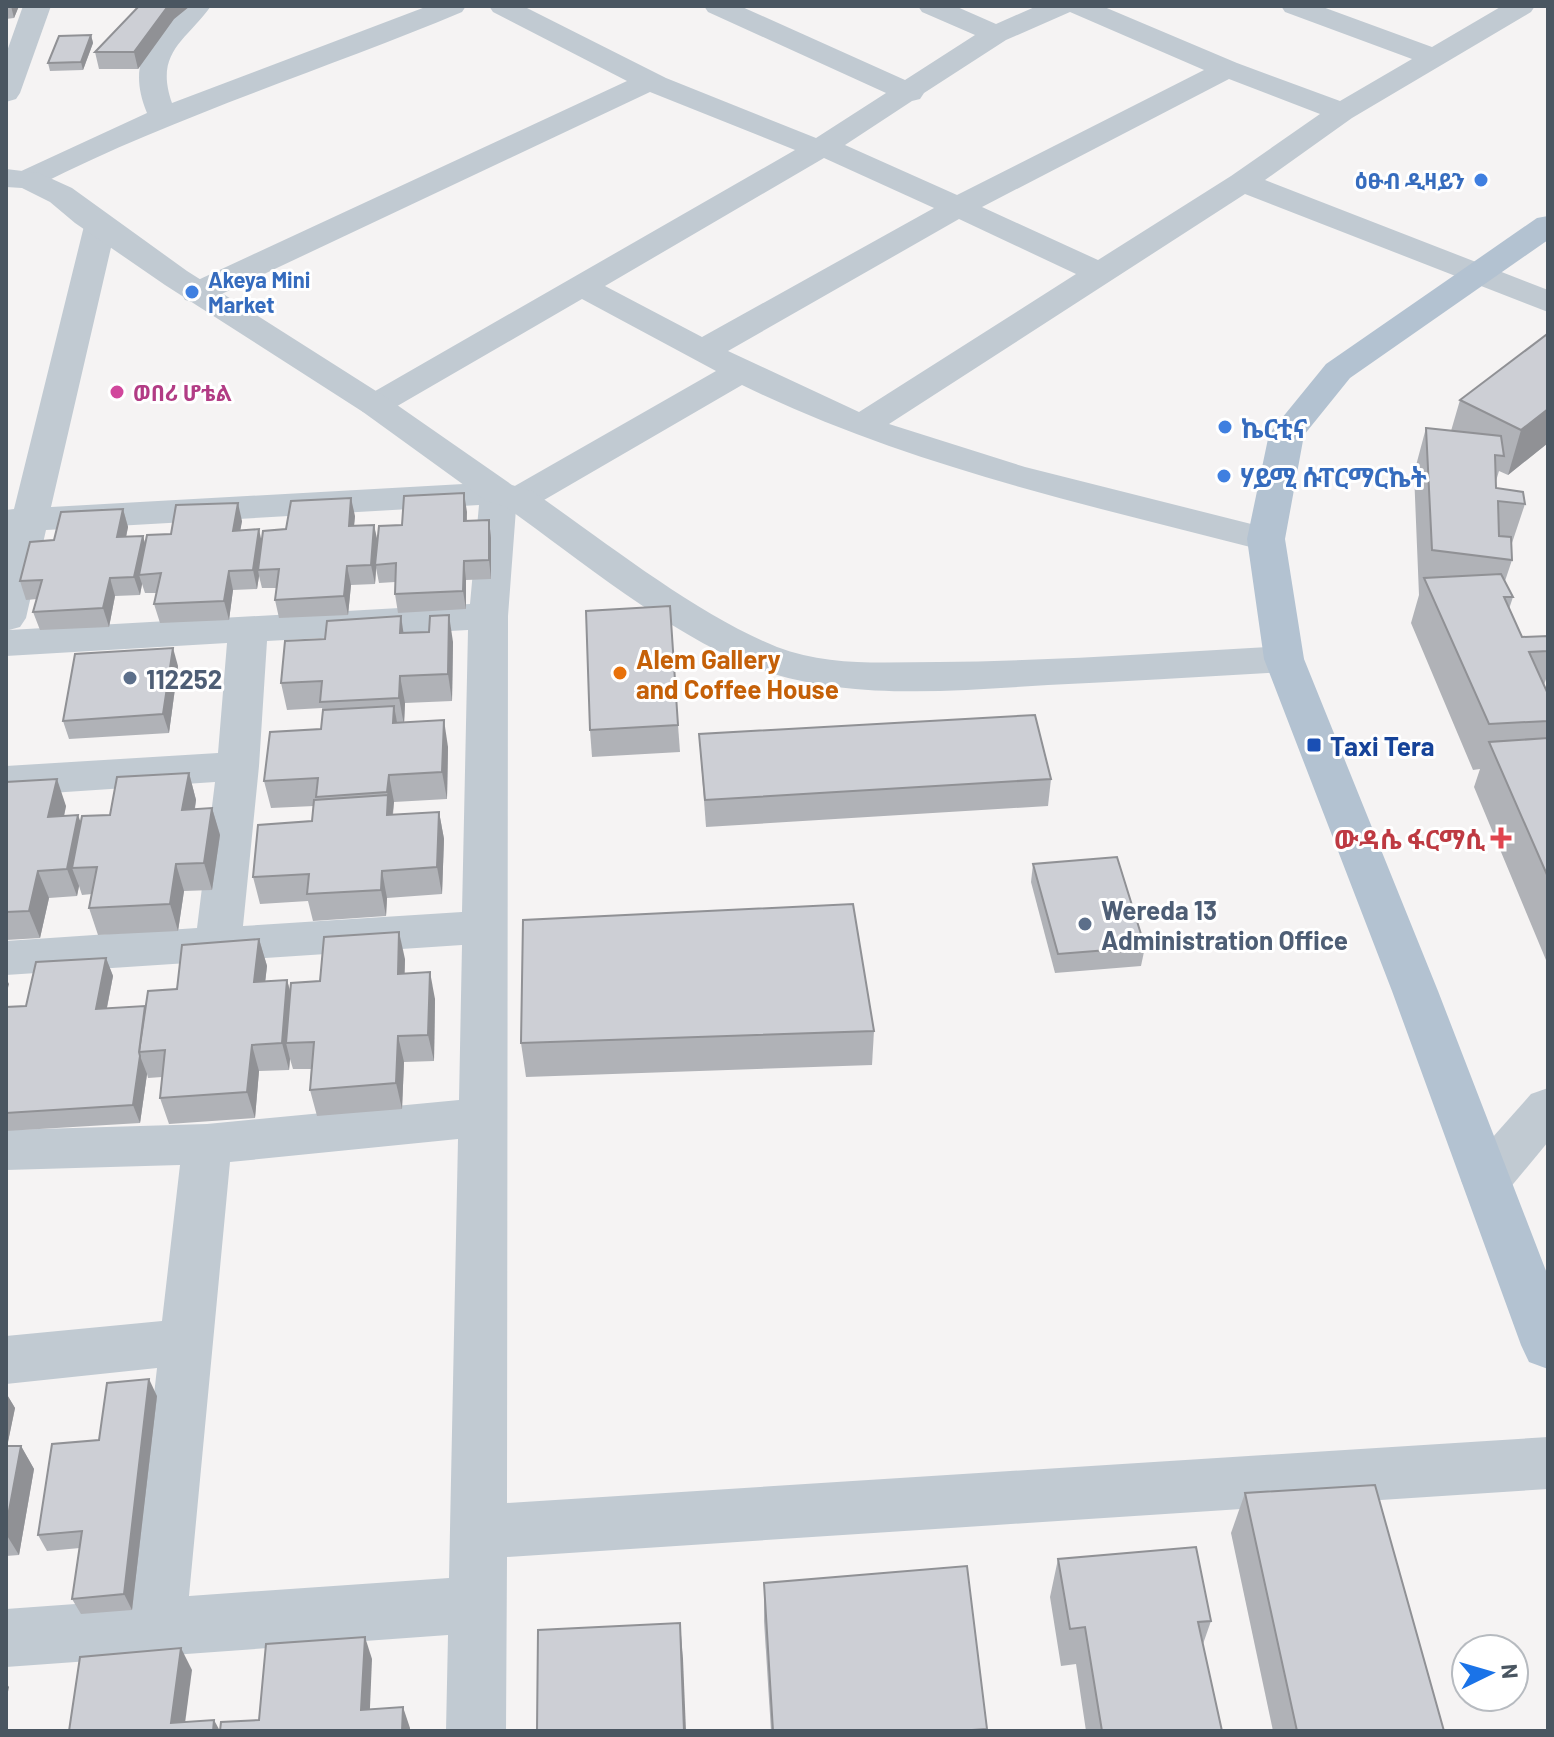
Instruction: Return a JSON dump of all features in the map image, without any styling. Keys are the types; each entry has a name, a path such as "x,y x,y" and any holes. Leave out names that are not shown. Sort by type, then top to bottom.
{"main road":[{"path":"1548,225 1338,371 1313,398 1287,434 1266,539 1284,659 1415,991 1548,1345"}],"street":[{"path":"163,117 152,96 153,59 172,30 197,6"},
{"path":"17,178 163,117 452,6"},
{"path":"503,6 619,69 721,113 819,149 844,154 1097,272"},
{"path":"718,6 910,93"},
{"path":"932,6 996,34"},
{"path":"375,405 819,149 910,93 996,34 1060,6"},
{"path":"1079,6 1227,69 1342,112"},
{"path":"1295,6 1433,57"},
{"path":"861,426 1097,272 1242,182 1342,112 1517,7 1548,19"},
{"path":"6,93 24,24"},
{"path":"187,285 619,69"},
{"path":"703,351 960,206 1227,69"},
{"path":"187,285 649,82"},
{"path":"17,178 61,195 100,226 187,285 375,405 699,624 763,656 812,671 855,676 991,675 1284,659"},
{"path":"1242,182 1548,302"},
{"path":"6,618 17,521 100,226"},
{"path":"579,285 703,351 861,426 1005,475 1266,539"},
{"path":"17,521 509,496 743,370"},
{"path":"476,1731 488,616 509,496"},
{"path":"6,643 488,616"},
{"path":"218,944 238,766 248,631"},
{"path":"6,781 238,766"},
{"path":"6,958 485,927"},
{"path":"1486,1180 1548,1108"},
{"path":"6,1150 207,1144 483,1117"},
{"path":"157,1627 207,1144"},
{"path":"6,1360 185,1342"},
{"path":"478,1532 1548,1463"},
{"path":"6,1638 477,1604"}],"building":[{"path":"139,6 168,6 134,52 95,52"},
{"path":"91,35 81,62 48,63 59,36"},
{"path":"1546,335 1548,409 1521,430 1460,400"},
{"path":"1426,428 1501,436 1504,456 1495,455 1496,488 1523,492 1525,504 1498,501 1499,536 1511,537 1512,560 1432,550"},
{"path":"464,493 464,521 489,520 489,560 464,561 463,591 395,594 396,563 375,565 379,526 402,525 404,496"},
{"path":"351,498 349,526 374,525 371,565 347,566 344,596 275,600 279,569 258,570 263,531 286,529 291,501"},
{"path":"238,503 233,531 259,529 253,570 229,571 224,601 154,604 161,573 139,575 147,535 171,534 176,505"},
{"path":"123,509 117,537 143,536 134,577 110,578 103,608 33,612 42,580 20,581 30,542 54,540 61,512"},
{"path":"1501,574 1513,597 1504,597 1522,637 1548,636 1548,651 1529,652 1548,694 1548,721 1489,724 1424,578"},
{"path":"670,606 678,725 590,730 586,611"},
{"path":"449,615 448,674 400,676 399,698 320,702 322,681 281,683 285,641 325,639 327,621 401,616 400,633 429,632 430,616"},
{"path":"173,648 163,714 63,721 75,654"},
{"path":"394,706 393,723 444,720 442,772 389,775 387,792 316,797 318,778 264,781 270,732 321,729 323,710"},
{"path":"1035,715 1051,779 705,800 699,734"},
{"path":"1548,738 1548,877 1489,742"},
{"path":"189,773 182,810 212,808 204,863 176,864 170,904 89,908 97,867 72,868 82,816 110,815 117,777"},
{"path":"57,779 48,817 78,815 67,869 38,871 29,911 6,912 6,782"},
{"path":"388,795 387,815 439,812 437,867 382,871 381,890 307,894 309,874 253,877 258,825 312,821 314,800"},
{"name":"Wereda 13 Administration Office","path":"1117,857 1145,947 1058,954 1033,864"},
{"path":"853,904 874,1031 521,1043 523,920"},
{"path":"399,932 398,974 430,972 428,1035 398,1036 396,1083 310,1090 314,1042 286,1043 291,983 320,981 324,937"},
{"path":"259,939 254,982 287,980 282,1043 252,1045 247,1092 160,1098 165,1050 139,1052 148,991 177,989 182,945"},
{"path":"106,958 96,1009 145,1006 133,1105 6,1113 6,1007 26,1006 36,962"},
{"path":"149,1379 124,1594 72,1599 82,1531 38,1535 52,1444 99,1440 107,1383"},
{"path":"6,1446 21,1446 6,1527"},
{"path":"1375,1485 1444,1731 1297,1731 1245,1493"},
{"path":"1196,1547 1211,1621 1198,1622 1222,1731 1102,1731 1085,1627 1070,1629 1058,1559"},
{"path":"967,1566 987,1729 773,1731 764,1583"},
{"path":"680,1623 684,1731 537,1731 538,1630"},
{"path":"365,1637 361,1710 403,1707 402,1731 220,1731 221,1722 259,1720 266,1644"},
{"path":"181,1648 171,1723 214,1720 213,1731 69,1731 80,1657"}],"place":[{"name":"ዕፁብ ዲዛይን","path":"1481,180"},
{"name":"Akeya Mini Market","path":"192,292"},
{"name":"ወበሪ ሆቴል","path":"117,392"},
{"name":"ኬርቲና","path":"1225,427"},
{"name":"ሃይሚ ሱፐርማርኬት","path":"1224,476"},
{"name":"Alem Gallery and Coffee House","path":"620,673"},
{"name":"112252","path":"130,678"},
{"name":"Taxi Tera","path":"1314,745"},
{"name":"ውዳሴ ፋርማሲ","path":"1501,838"},
{"name":"Wereda 13 Administration Office","path":"1085,924"}]}
